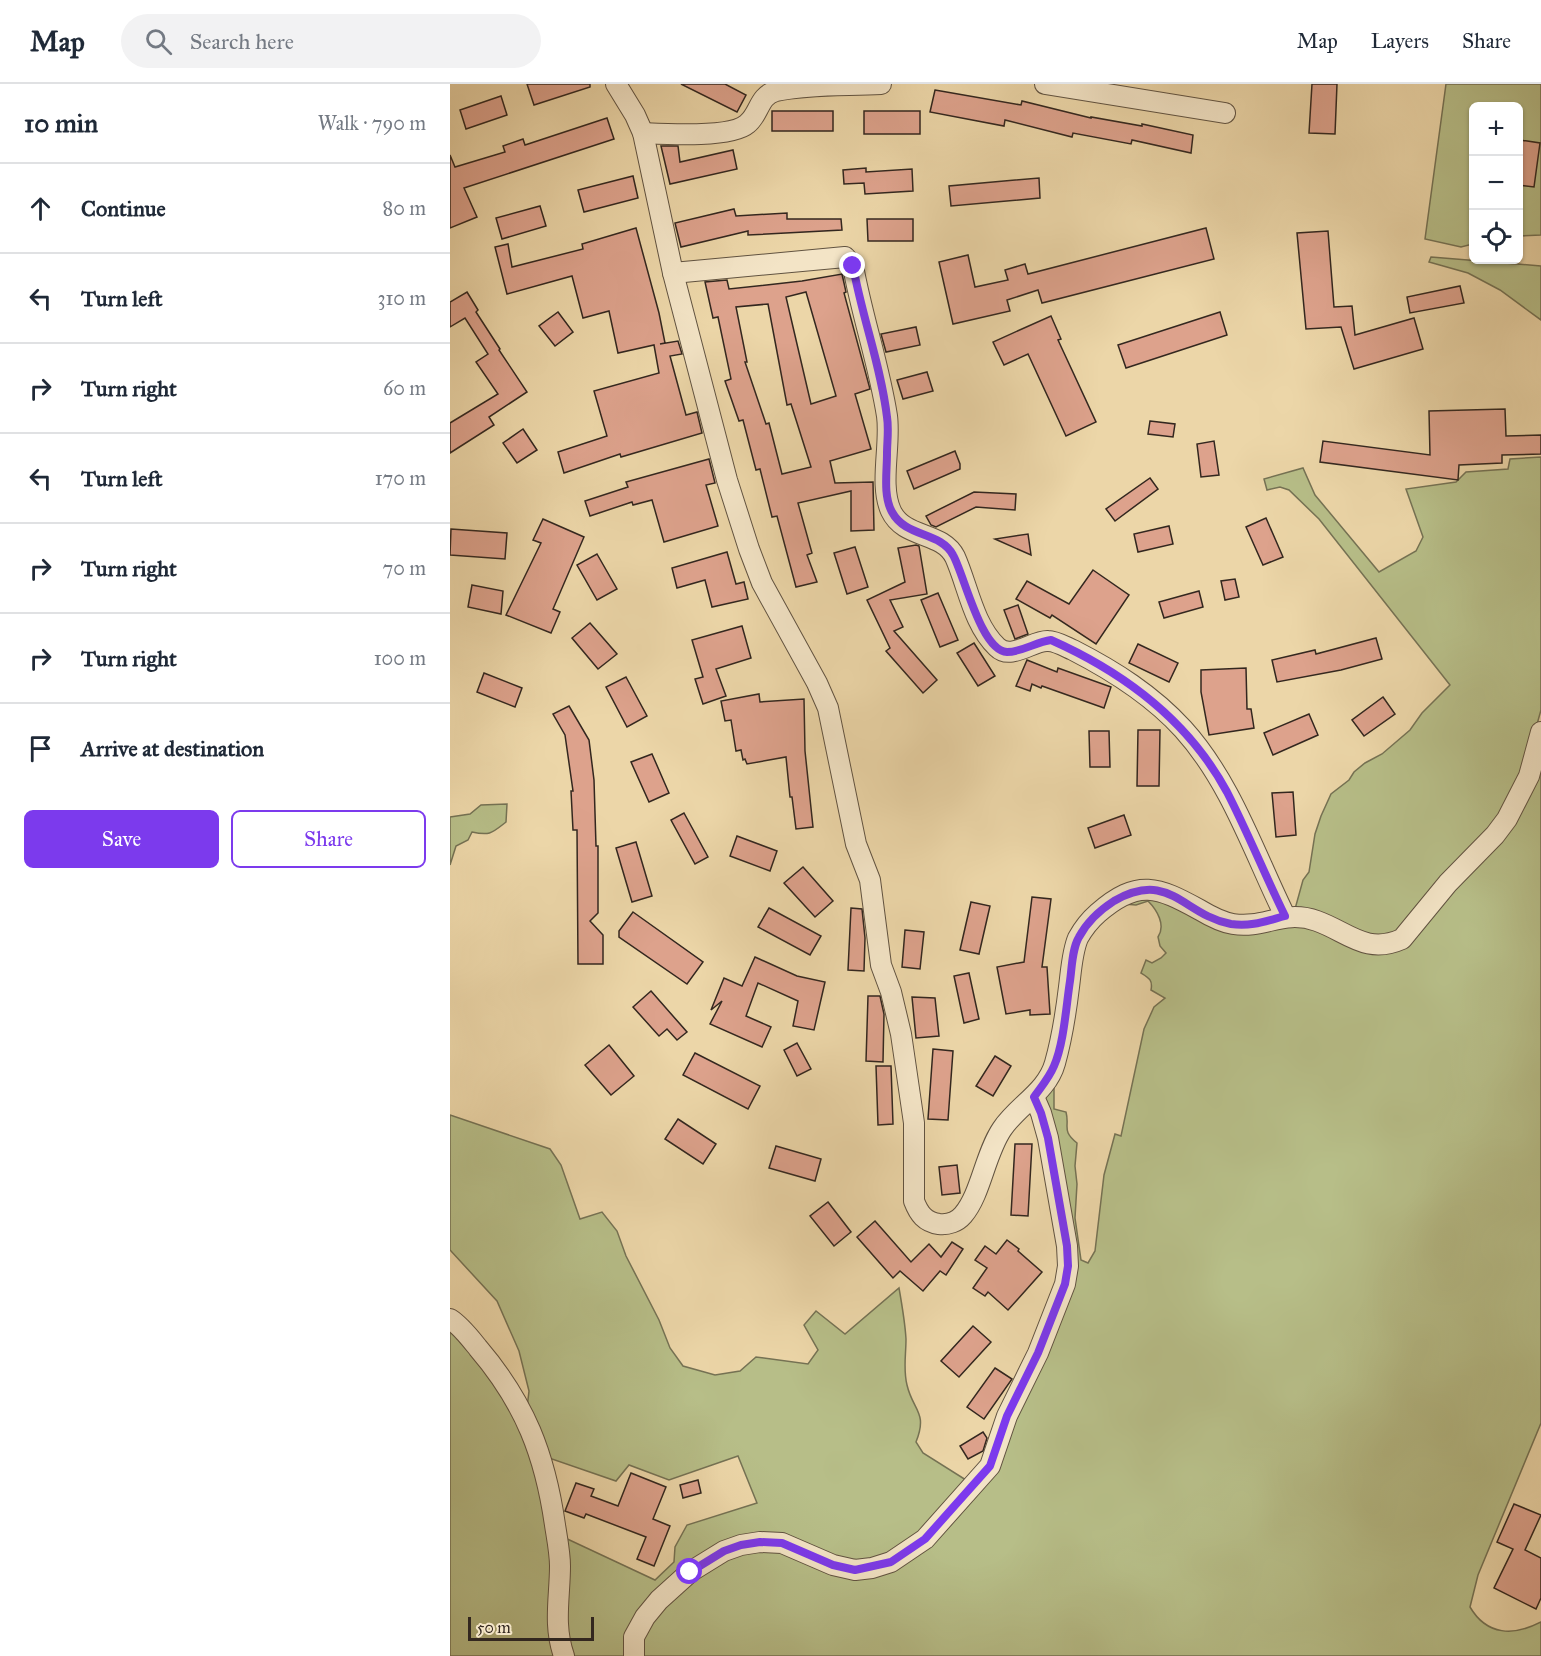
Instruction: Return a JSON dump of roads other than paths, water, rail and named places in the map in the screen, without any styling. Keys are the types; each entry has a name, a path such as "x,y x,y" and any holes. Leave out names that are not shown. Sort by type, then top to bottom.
{"street":[{"path":"616,84 644,133 673,273 727,480 749,549 762,583 817,683 828,708 856,844 870,880 881,965 891,992 901,1034 914,1123 914,1201 919,1213 930,1222 945,1225 958,1220 964,1214 990,1150 1000,1132 1019,1107 1034,1097 1055,1065 1078,939 1086,927 1110,904 1139,890 1154,889 1169,893 1216,920 1232,924 1261,924 1285,916 1318,921 1366,944 1391,944 1402,939 1448,883 1495,835 1507,819 1529,776 1541,732"},
{"path":"644,133 695,134 736,130 748,124 764,97 774,92 797,86 881,84"},
{"path":"1045,84 1225,113"},
{"path":"673,273 845,257 853,266 879,377 887,419 887,494 890,510 898,522 916,533 941,541 949,548 982,626 999,650 1006,652 1017,650 1040,641 1051,640 1120,676 1142,691 1172,718 1195,743 1227,792 1285,916"},
{"path":"634,1656 634,1637 645,1617 659,1600 690,1572 724,1551 760,1542 782,1543 833,1565 855,1570 891,1562 925,1539 990,1466 1007,1416 1038,1353 1065,1284 1068,1266 1067,1246 1048,1138 1034,1097"},
{"path":"450,1319 492,1364 522,1410 535,1441 552,1509 559,1555 557,1630 564,1656"}]}
